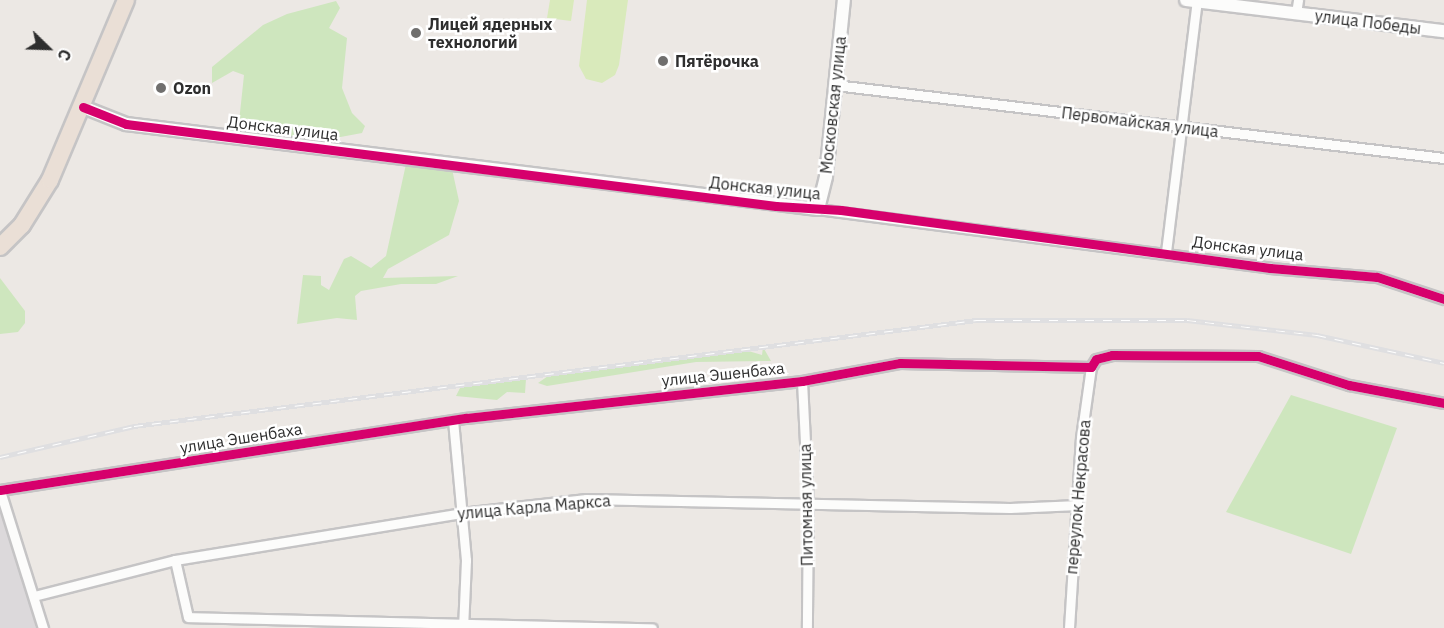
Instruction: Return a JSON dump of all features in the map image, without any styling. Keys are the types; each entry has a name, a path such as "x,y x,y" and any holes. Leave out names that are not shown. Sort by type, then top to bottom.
{"highway":[{"path":"0,247 37,205 83,107 126,0"}],"street":[{"name":"Московская улица","path":"818,209 826,176 844,0"},
{"path":"1296,13 1298,0"},
{"path":"1166,252 1183,127 1192,1"},
{"name":"улица Победы","path":"1192,1 1444,31"},
{"name":"Первомайская улица","path":"836,85 1444,158"},
{"name":"Донская улица","path":"83,107 126,124 1166,252 1270,268 1377,277 1444,298"},
{"name":"улица Эшенбаха","path":"0,490 453,420 802,381 900,363 1091,367 1096,359 1112,355 1258,356 1349,385 1444,403"},
{"name":"переулок Некрасова","path":"1067,626 1078,505 1081,438 1091,367"},
{"name":"Питомная улица","path":"802,381 808,502 807,628"},
{"path":"453,420 466,560 463,626"},
{"path":"0,490 43,628"},
{"name":"улица Карла Маркса","path":"34,596 175,560 462,513 586,499 1010,508 1078,505"},
{"path":"175,560 188,617 463,626 652,628"}],"shaded area":[{"path":"0,512 28,597 36,628 0,628"}],"green space":[{"path":"550,0 574,0 571,21 547,18"},
{"path":"587,0 628,0 619,65 615,75 602,83 586,79 579,66"},
{"path":"336,1 340,8 329,28 347,38 342,88 352,113 365,126 362,133 319,141 251,132 239,122 244,75 233,71 212,83 212,67 263,25 287,14"},
{"path":"406,164 452,169 459,201 449,235 388,269 383,278 458,276 436,284 401,284 361,291 355,296 357,320 337,318 297,324 303,275 321,276 321,285 329,290 344,259 351,256 371,268 386,256"},
{"path":"0,278 25,311 25,323 18,332 0,334"},
{"path":"763,347 771,361 696,362 547,386 538,383 551,374 635,363 745,350 762,355"},
{"path":"526,379 525,393 507,392 497,400 456,396 461,386"},
{"path":"1291,395 1397,428 1351,554 1226,512"}],"railway":[{"path":"0,457 134,426 977,320 1187,320 1317,335 1444,363"}],"cycle path":[{"path":"83,107 126,124 776,206 841,210 1270,268 1377,277 1444,299"},
{"path":"0,490 466,418 802,381 900,363 1091,367 1096,359 1112,355 1258,356 1349,385 1444,403"}],"place":[{"name":"Лицей ядерных технологий","path":"416,33"},
{"name":"Пятёрочка","path":"663,61"},
{"name":"Ozon","path":"161,88"}]}
